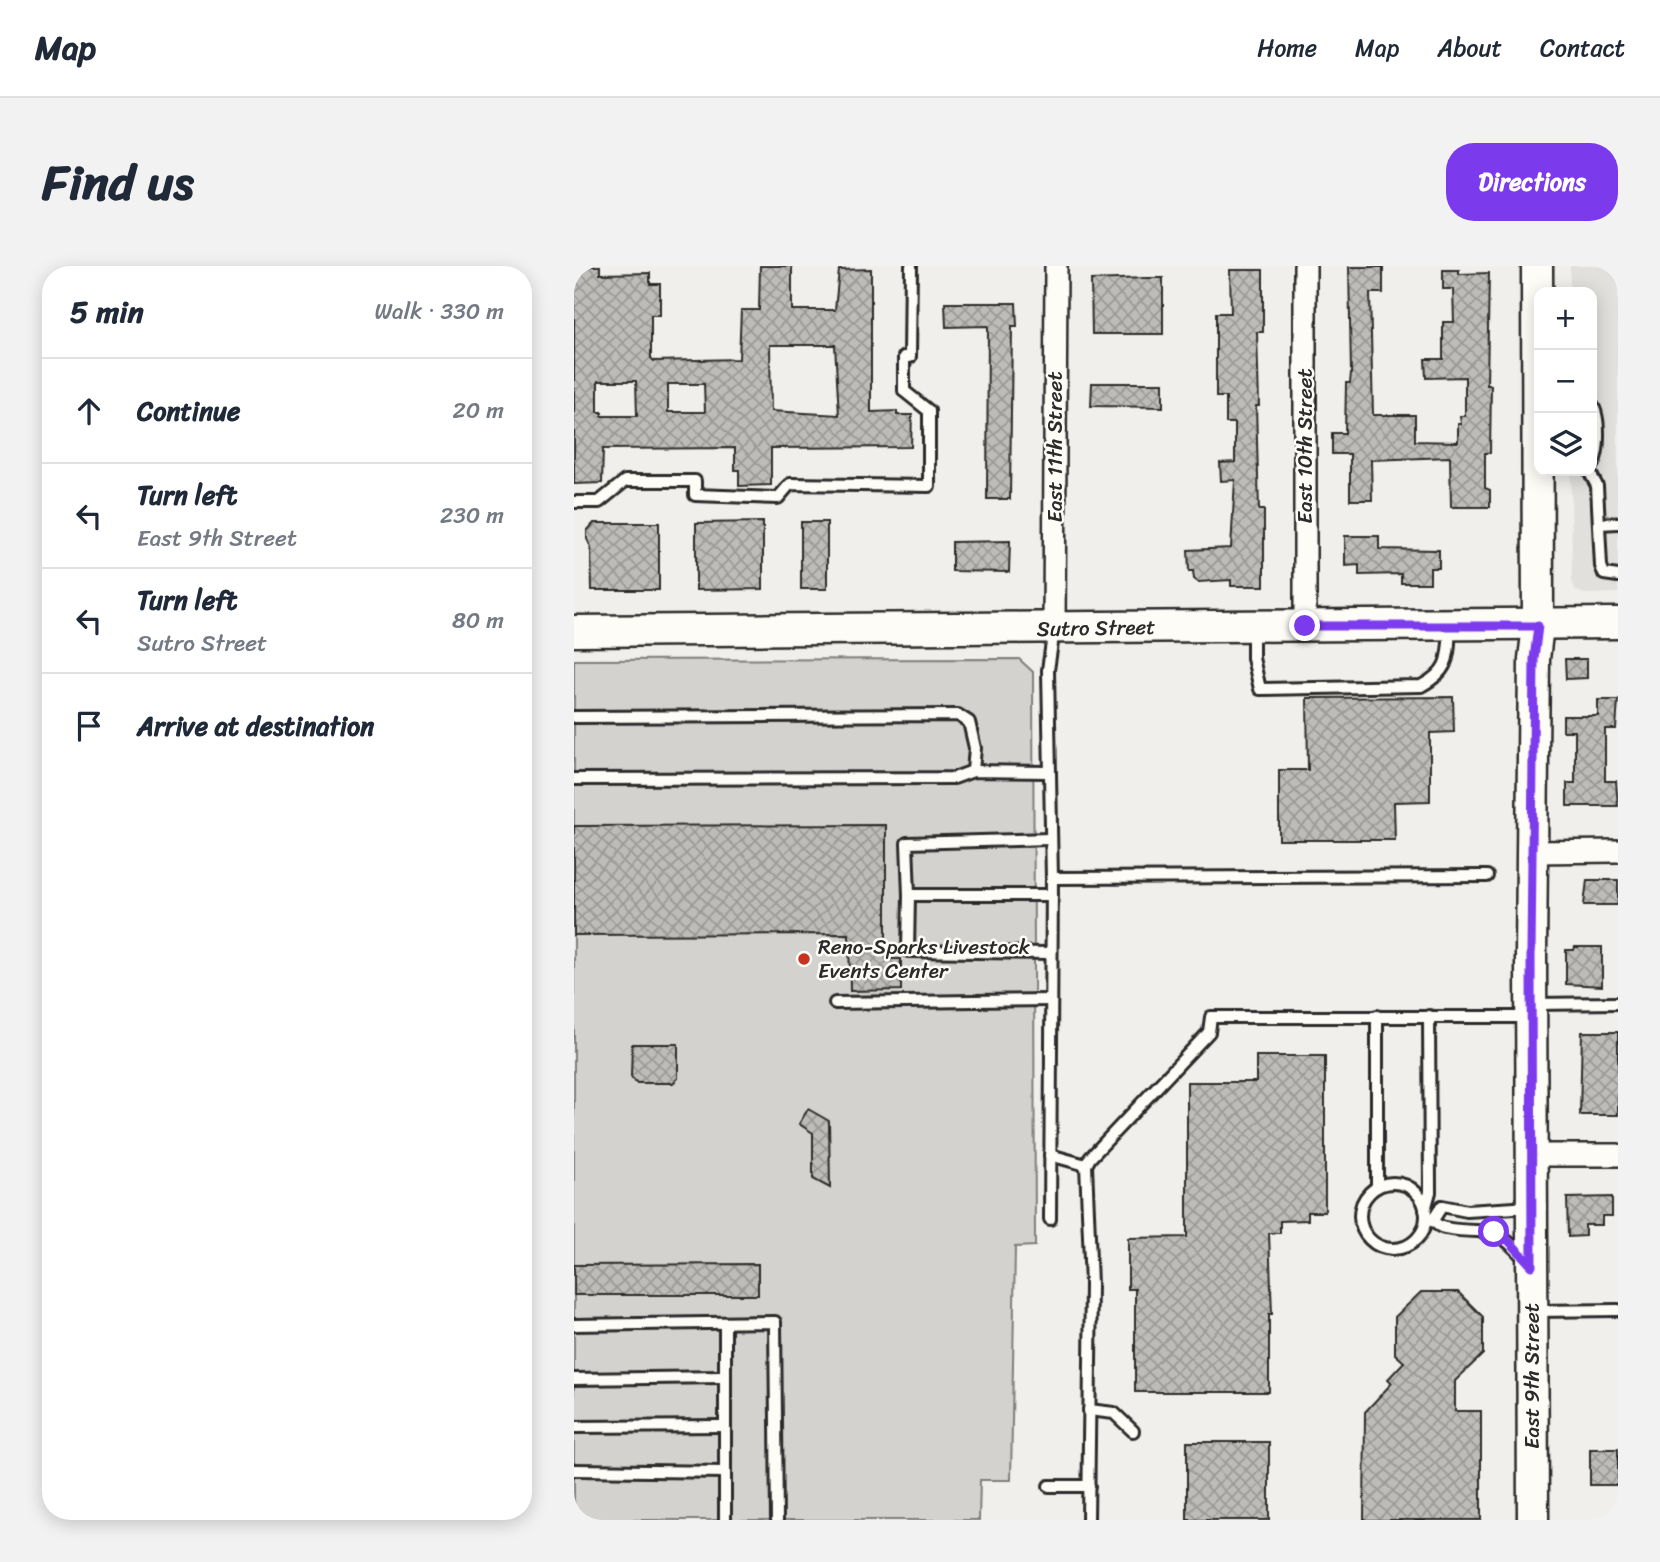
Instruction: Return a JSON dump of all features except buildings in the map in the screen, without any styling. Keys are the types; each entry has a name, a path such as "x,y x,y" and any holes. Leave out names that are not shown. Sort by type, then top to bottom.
{"street":[{"name":"East 11th Street","path":"1054,629 1056,266"},
{"name":"East 10th Street","path":"1305,266 1305,626"},
{"name":"East 9th Street","path":"1537,266 1538,350"},
{"name":"East 9th Street","path":"1532,1520 1532,852 1539,476"},
{"name":"Sutro Street","path":"574,631 1538,626 1618,623"},
{"path":"1532,852 1618,851"},
{"path":"1532,1156 1618,1155"}],"lane":[{"path":"574,502 599,502 625,481 695,481 695,495 778,498 790,484 929,486 929,411 904,391 904,357 910,357 911,266"},
{"path":"1592,476 1597,486 1604,573 1618,576"},
{"path":"1599,524 1618,523"},
{"path":"1253,627 1253,658 1260,689 1421,686 1435,679 1448,663 1450,625"},
{"path":"1050,1219 1052,878 1049,839 1048,670 1054,629"},
{"path":"574,717 958,715 969,722 975,748 972,771"},
{"path":"574,779 954,778 972,771 1049,772"},
{"path":"1049,839 907,843 908,951 1051,953"},
{"path":"1052,878 1486,876"},
{"path":"909,895 1052,895"},
{"path":"835,1003 1051,1000"},
{"path":"1088,1520 1091,1284 1086,1165 1209,1032 1211,1017 1429,1016 1618,1003"},
{"path":"1377,1016 1377,1187"},
{"path":"1429,1016 1428,1217 1423,1230 1407,1246 1385,1249 1375,1244 1361,1226 1360,1215 1368,1194 1377,1187 1397,1184 1407,1186 1416,1193 1428,1217 1442,1228 1494,1232 1509,1241 1532,1266"},
{"path":"1050,1155 1086,1165"},
{"path":"1428,1217 1442,1206 1467,1212 1532,1207"},
{"path":"1532,1311 1618,1310"},
{"path":"574,1325 775,1322 777,1520"},
{"path":"725,1323 725,1520"},
{"path":"574,1379 724,1377"},
{"path":"1089,1410 1114,1413 1133,1431"},
{"path":"574,1427 724,1426"},
{"path":"574,1470 725,1472"},
{"path":"1049,1486 1089,1486"}],"shaded area":[{"path":"1570,266 1618,266 1618,593 1586,594 1576,591 1572,582 1571,476 1597,476 1597,287 1570,287"},
{"name":"Reno-Sparks Livestock Events Center","path":"1019,659 1033,672 1035,1246 1015,1247 1011,1480 980,1480 979,1520 574,1520 574,660"}],"place":[{"name":"Reno-Sparks Livestock Events Center","path":"804,959"}],"route":[{"path":"1305,626 1538,626 1534,659 1531,887 1532,1266 1509,1241 1494,1232"}]}
